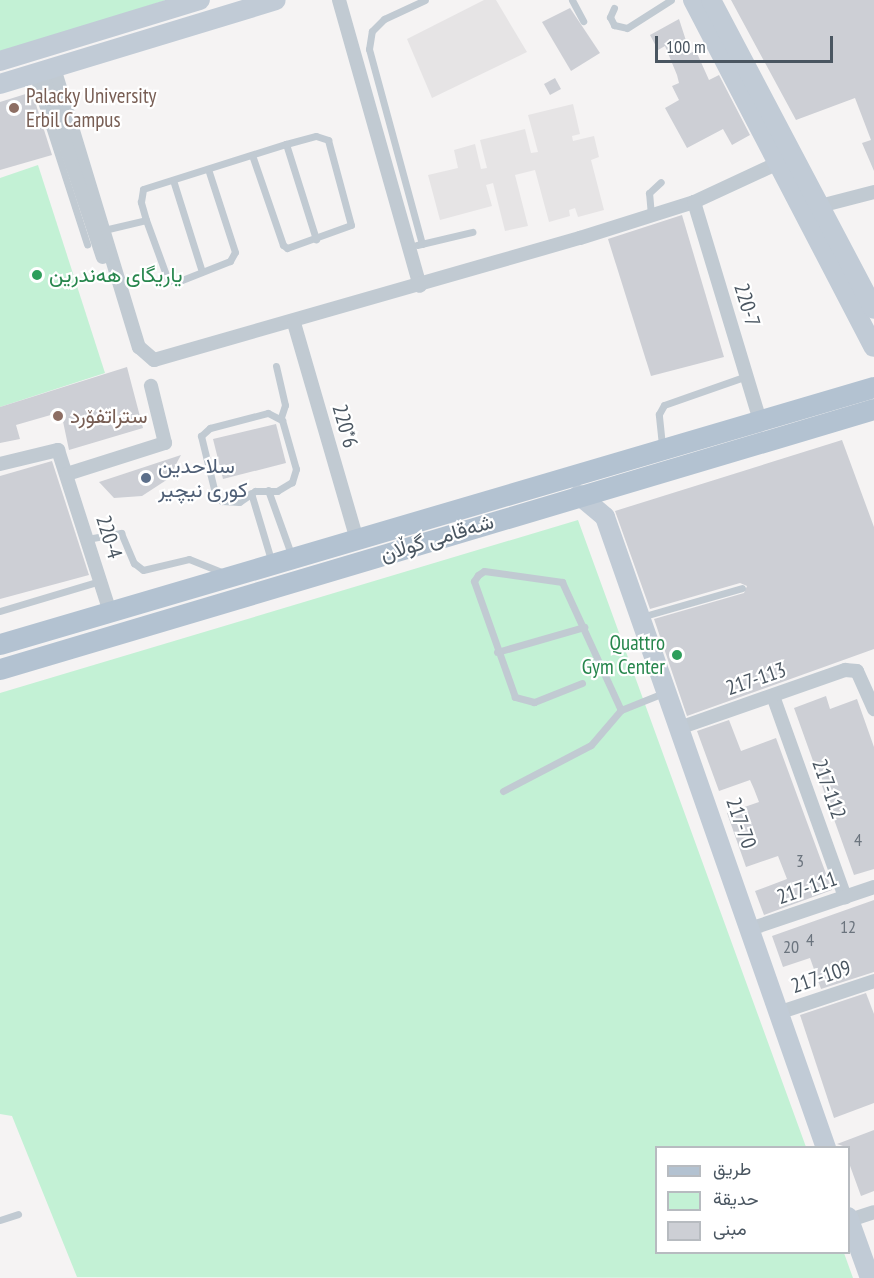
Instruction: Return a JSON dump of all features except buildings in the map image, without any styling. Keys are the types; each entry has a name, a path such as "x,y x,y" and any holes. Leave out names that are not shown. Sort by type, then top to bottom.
{"main road":[{"name":"شەقامی گوڵان","path":"0,644 662,451 760,420 873,392"},
{"name":"شەقامی گوڵان","path":"0,669 616,484 873,392"},
{"path":"74,622 66,636 70,643 82,644"}],"street":[{"path":"0,61 200,0"},
{"path":"0,84 276,0"},
{"path":"339,0 415,245 420,286"},
{"path":"693,0 874,346"},
{"path":"711,0 874,309"},
{"path":"43,71 104,230 139,347 149,358 293,324"},
{"path":"43,71 137,359 161,367 293,324 694,202 778,163"},
{"path":"820,206 874,192"},
{"name":"220-7","path":"694,202 760,420"},
{"name":"220*6","path":"293,324 357,540"},
{"path":"67,474 165,443 151,386"},
{"name":"220-4","path":"0,464 54,448 67,474 110,612"},
{"path":"605,518 616,484"},
{"name":"217-70","path":"579,495 605,518 753,928 825,1146"},
{"name":"217-113","path":"682,727 844,670 857,671 874,709"},
{"name":"217-112","path":"773,696 845,897"},
{"name":"217-111","path":"753,928 874,887"},
{"name":"217-109","path":"781,1012 873,984"},
{"path":"850,1219 874,1212"},
{"path":"850,1222 870,1278"}],"lane":[{"path":"425,0 384,19 372,31 369,49 415,245 472,232"},
{"path":"572,0 582,21"},
{"path":"615,8 610,17 614,25 627,28 671,0"},
{"path":"43,71 87,244"},
{"path":"208,169 235,252 230,261 177,282 168,280 146,220 140,193 173,180 286,144 316,136 328,140 353,216 346,229 316,239 283,245 252,155"},
{"path":"286,144 316,239"},
{"path":"173,180 202,272"},
{"path":"651,214 648,193 661,182"},
{"path":"104,230 146,220"},
{"path":"276,366 285,405 281,417 296,469 288,486 251,493 235,503 218,497 201,436 210,428 268,413 281,417"},
{"path":"662,451 658,414 664,405 747,376"},
{"path":"268,490 288,549 296,558"},
{"path":"251,493 272,564"},
{"path":"87,539 122,533 134,563 143,570 189,559 237,574"},
{"path":"582,683 534,702 523,701 510,693 474,581 484,571 562,582 621,710"},
{"path":"0,611 100,582"},
{"path":"641,617 742,588"},
{"path":"497,652 584,627"},
{"path":"503,791 591,745 621,710 668,691"},
{"path":"0,1220 18,1214"}],"shaded area":[{"path":"484,0 496,0 527,52 432,98 407,39"},
{"path":"573,104 580,134 572,136 573,141 594,136 599,157 591,160 604,210 578,217 575,208 569,210 570,216 549,222 535,170 515,175 528,226 505,231 493,183 486,185 492,206 440,220 428,175 458,168 454,150 475,144 481,169 487,168 480,140 525,129 531,153 538,152 528,115"}],"green space":[{"path":"0,0 166,0 0,55"},
{"name":"یاریگای هەندرین","path":"38,165 105,373 0,407 0,178"},
{"path":"578,520 806,1146 655,1146 655,1254 844,1254 853,1278 77,1277 12,1116 0,1114 0,693"}],"place":[{"name":"Palacky University Erbil Campus","path":"14,108"},
{"name":"یاریگای هەندرین","path":"37,275"},
{"name":"ستراتفۆرد","path":"58,416"},
{"name":"سلاحدین كوری نیچیر","path":"146,478"},
{"name":"Quattro Gym Center","path":"677,655"}]}
